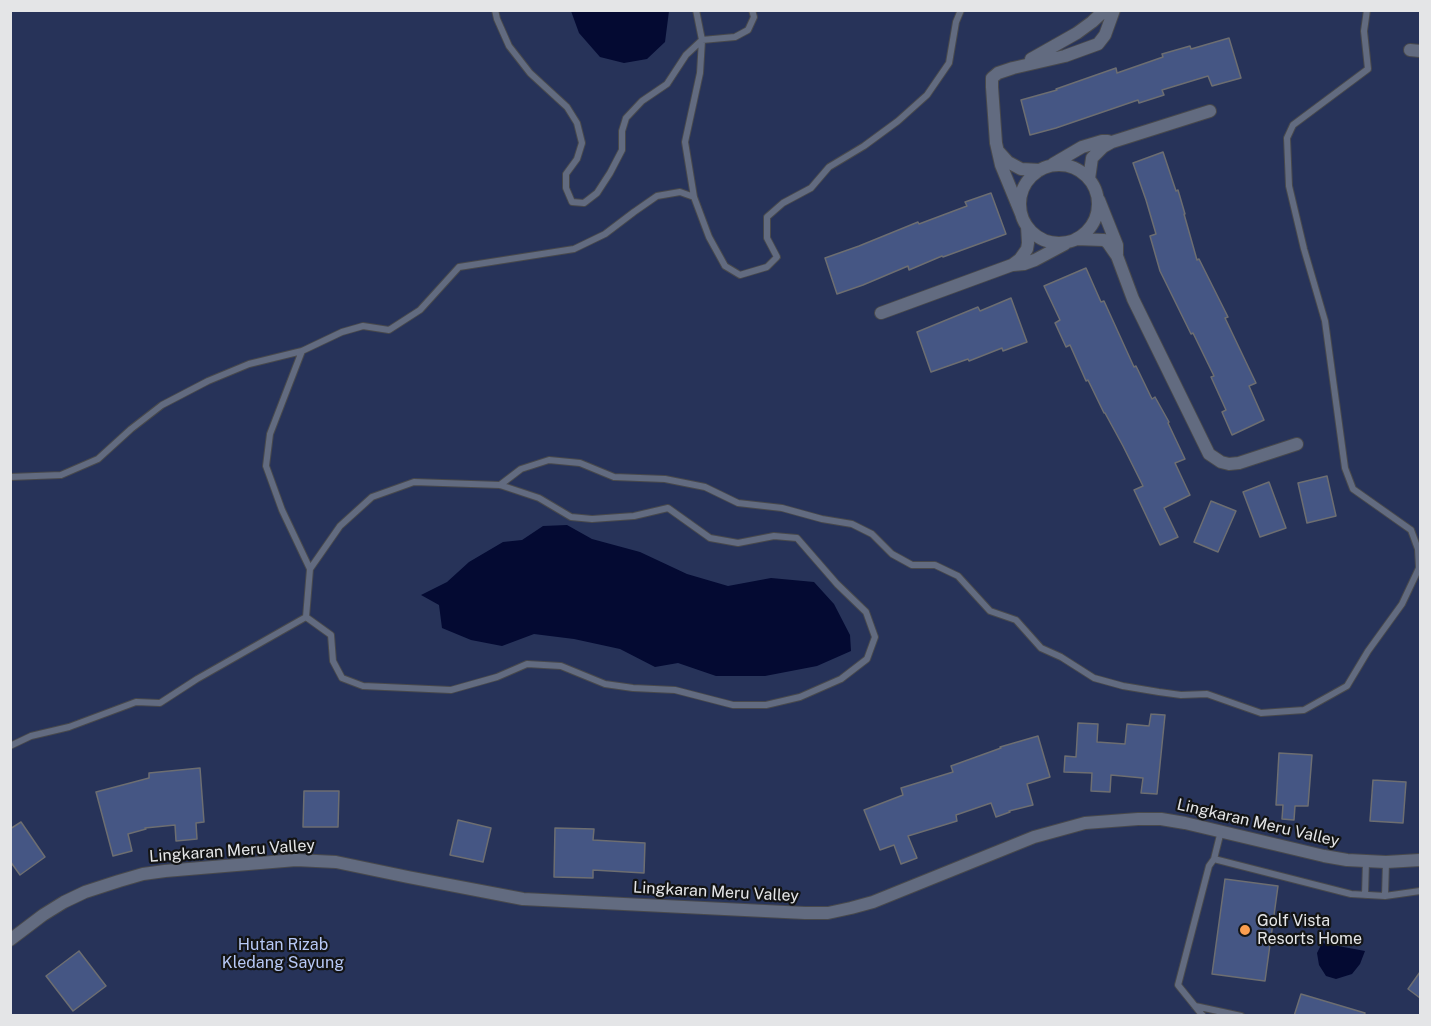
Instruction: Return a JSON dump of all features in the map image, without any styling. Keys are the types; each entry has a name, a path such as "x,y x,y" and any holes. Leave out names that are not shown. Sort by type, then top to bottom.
{"street":[{"path":"1013,68 1077,33 1105,10"},
{"path":"1114,10 1105,35 1098,45 1065,56 1013,68 998,73 992,78 995,131 1001,165 1024,221 1033,233 1050,242 1104,240 1108,243 1117,256 1134,299 1209,454 1221,462 1239,463 1297,444"},
{"path":"1089,179 1092,158 1103,147 1112,142 1210,111"},
{"path":"1012,265 1020,259 1028,243 1020,205 1025,185 1044,168 1082,147 1102,141 1112,142"},
{"path":"999,152 1008,162 1021,169 1060,165 1081,171 1094,187 1117,245 1117,256"},
{"path":"881,313 1012,265 1035,260 1085,233 1096,216 1097,196"},
{"name":"Lingkaran Meru Valley","path":"10,940 64,902 85,892 143,874 296,860 336,862 523,899 794,913 828,913 873,902 1034,837 1085,823 1161,819 1324,856 1386,862 1420,860"}],"lane":[{"path":"495,10 509,46 530,73 567,107 578,123 582,143 577,159 566,174 566,188 572,202 584,203 597,193 622,150 622,131 626,118 642,101 667,84 686,55 702,40 735,37 748,30 754,17 752,10"},
{"path":"696,10 702,40 700,73 685,142 694,197 709,237 725,266 740,276 767,267 777,257 767,238 767,217 783,203 811,188 830,167 898,121 927,95 949,63 956,22 961,10"},
{"path":"500,485 520,469 549,460 580,463 614,477 665,479 705,487 738,503 782,508 822,519 852,524 872,534 892,554 912,565 935,565 958,576 990,611 1016,620 1041,648 1061,657 1094,678 1159,692 1181,695 1207,694 1261,713 1304,710 1347,686 1368,651 1402,604 1419,568 1418,549 1411,530 1353,489 1345,468 1325,321 1289,186 1287,138 1293,125 1368,69 1364,31 1367,10"},
{"path":"10,477 62,475 98,459 162,405 249,364 302,351 342,332 363,326 389,330 420,310 459,267 574,249 605,234 657,196 680,192 694,197"},
{"path":"302,351 270,434 266,466 282,510 310,570"},
{"path":"414,482 500,485 539,498 571,517 592,519 634,516 668,508 710,538 738,543 774,536 797,538 837,584 866,612 875,637 867,659 841,679 800,697 766,705 733,705 675,690 605,684 561,666 527,664 497,677 451,690 363,686 342,678 333,661 331,635 306,617 310,570 340,526 372,497 414,482"},
{"path":"10,746 31,736 69,727 136,702 160,703 306,617"},
{"path":"1203,1016 1178,985 1209,866 1214,859 1221,831"},
{"path":"1214,859 1351,894 1385,896 1420,891"},
{"path":"1365,895 1366,861"},
{"path":"1385,896 1386,862"},
{"path":"1194,1005 1241,1016"}],"green space":[{"name":"Hutan Rizab Kledang Sayung","path":"10,11 1420,11 1420,1015 11,1015"}],"shaded area":[{"path":"571,11 669,11 665,42 647,59 624,63 600,57 579,33"},
{"path":"567,525 592,539 640,552 687,574 728,586 771,578 814,582 834,604 850,635 851,651 817,666 765,676 716,676 678,663 655,667 620,649 574,639 534,634 502,646 471,640 442,628 439,605 421,595 447,582 469,562 503,542 522,540 543,526"},
{"path":"1322,943 1365,951 1360,964 1352,974 1336,979 1326,976 1319,965 1317,953"}],"building":[{"path":"1229,38 1241,78 1212,86 1208,76 1162,90 1164,95 1139,103 1138,100 1030,135 1021,100 1057,90 1116,68 1117,73 1163,57 1162,54 1190,46 1191,49"},
{"path":"1163,152 1176,191 1178,190 1197,260 1199,259 1228,317 1225,318 1256,383 1249,386 1264,420 1232,435 1222,412 1226,410 1211,377 1214,376 1160,271 1150,236 1156,234 1133,163"},
{"path":"991,193 1006,234 909,270 908,266 837,294 825,258 918,222 919,224 967,206 965,202"},
{"path":"1086,268 1134,367 1136,366 1152,399 1155,397 1169,422 1185,459 1175,463 1190,495 1164,508 1178,537 1160,545 1134,490 1143,486 1088,380 1086,381 1070,345 1066,347 1055,323 1060,320 1044,286"},
{"path":"1011,298 1027,342 931,372 917,332 978,307 980,311"},
{"path":"1327,476 1336,516 1307,523 1298,483"},
{"path":"1269,482 1286,528 1260,537 1243,492"},
{"path":"1211,501 1236,511 1218,552 1194,542"},
{"path":"1151,714 1165,715 1157,794 1141,793 1143,778 1111,775 1110,792 1091,791 1092,773 1064,772 1065,756 1076,757 1078,723 1098,724 1097,742 1125,744 1127,724 1149,726"},
{"path":"1038,736 1050,777 1027,784 1033,805 996,817 991,803 956,815 957,821 908,836 917,858 901,864 894,845 880,850 864,810 903,795 901,788 953,772 951,766 1000,747"},
{"path":"1279,753 1312,755 1308,806 1295,806 1294,820 1282,819 1283,805 1276,805"},
{"path":"200,768 204,822 196,823 197,839 176,841 175,825 145,828 128,834 132,851 113,856 96,792 149,778 149,773"},
{"path":"1373,780 1406,782 1403,823 1370,821"},
{"path":"304,791 339,791 338,827 303,827"},
{"path":"458,820 491,828 483,862 450,855"},
{"path":"21,822 45,857 20,875 10,861 10,829"},
{"path":"555,828 594,829 593,840 645,843 644,873 593,870 593,878 554,877"},
{"name":"Golf Vista Resorts Home","path":"1225,879 1278,886 1265,981 1212,974"},
{"path":"79,951 106,986 73,1011 46,976"},
{"path":"1420,972 1420,998 1408,989"},
{"name":"Golf Vista Resorts Home","path":"1301,994 1365,1013 1364,1016 1294,1016"}],"place":[{"name":"Golf Vista Resorts Home","path":"1245,930"}]}
